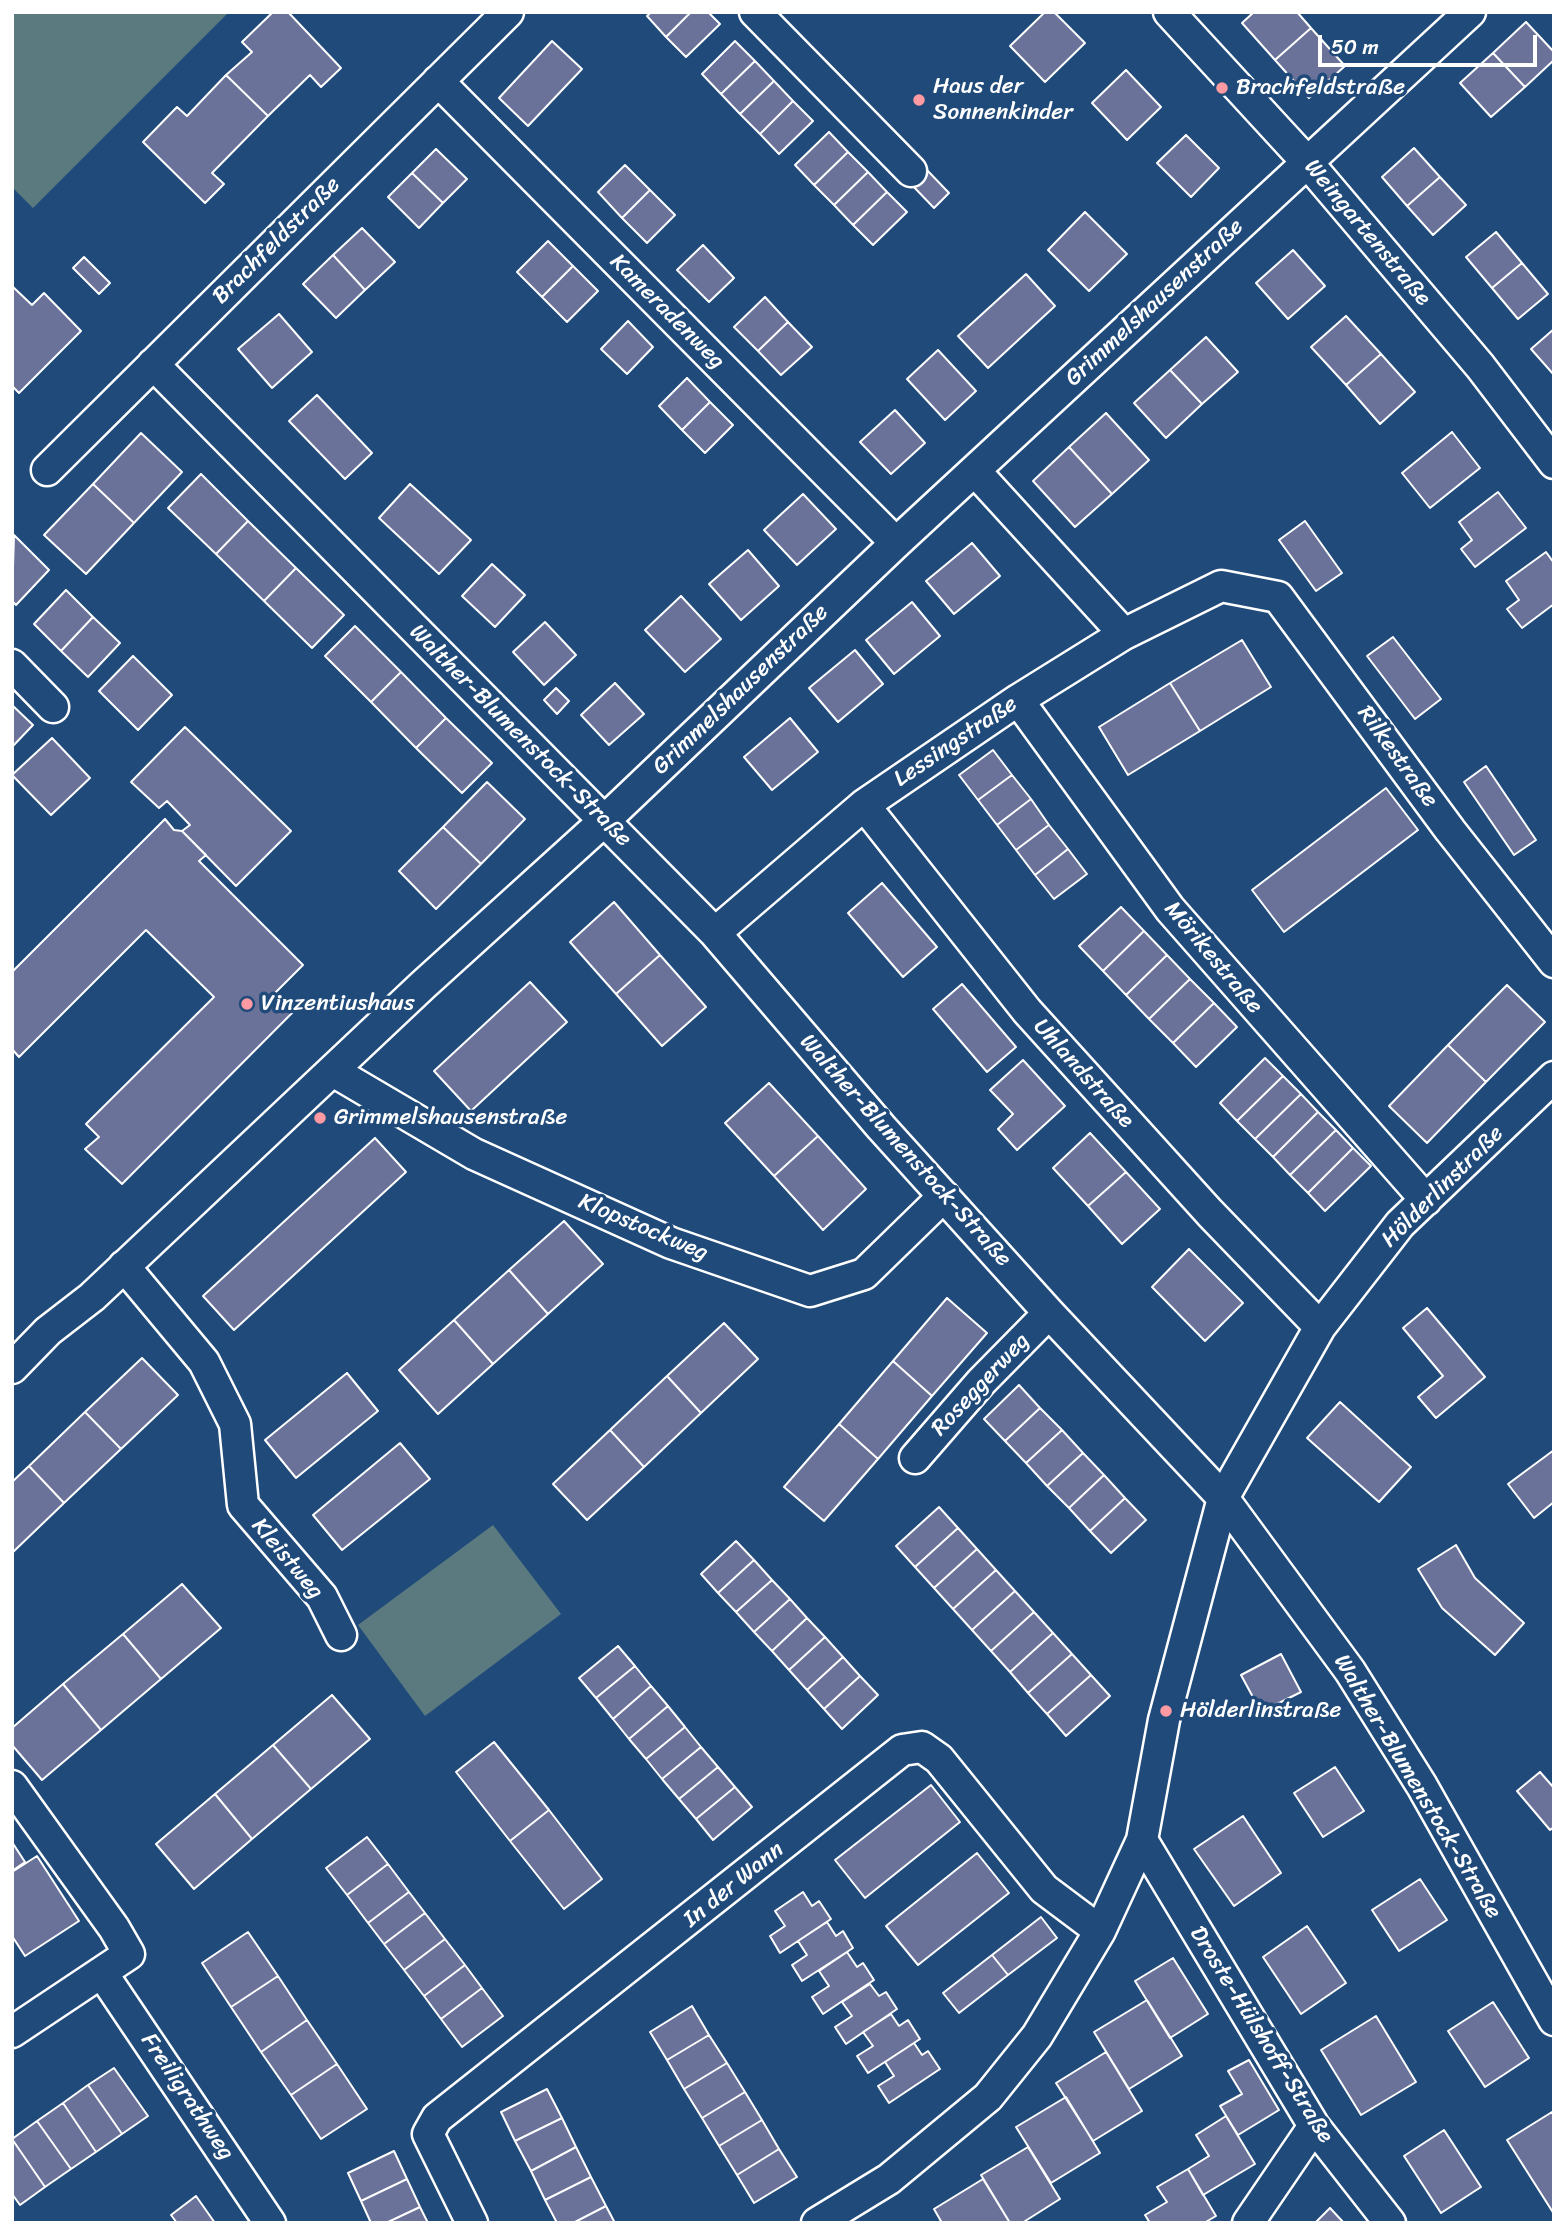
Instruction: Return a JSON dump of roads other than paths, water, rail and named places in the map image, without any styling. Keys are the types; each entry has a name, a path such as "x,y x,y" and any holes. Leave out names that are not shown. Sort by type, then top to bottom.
{"street":[{"name":"Brachfeldstraße","path":"47,470 508,12"},
{"name":"Weingartenstraße","path":"1168,12 1307,162 1480,366 1554,463"},
{"name":"Grimmelshausenstraße","path":"12,1368 48,1331 92,1297 423,985 604,821 896,543 1470,12"},
{"path":"772,18 911,171"},
{"name":"Kameradenweg","path":"438,81 896,543"},
{"name":"Walther-Blumenstock-Straße","path":"153,364 715,933 1049,1313 1223,1498 1350,1671 1422,1786 1554,2020"},
{"path":"975,471 1124,635"},
{"name":"Lessingstraße","path":"715,933 864,804 1018,701 1124,635 1221,586"},
{"name":"Rilkestraße","path":"1221,586 1278,597 1450,830 1554,962"},
{"path":"12,665 52,707"},
{"name":"Mörikestraße","path":"1018,701 1170,909 1426,1200"},
{"name":"Uhlandstraße","path":"864,804 1027,1011 1200,1203 1320,1327"},
{"name":"Klopstockweg","path":"333,1071 474,1154 671,1243 810,1291 864,1274 944,1196"},
{"name":"Hölderlinstraße","path":"817,2223 889,2179 988,2097 1037,2036 1100,1931 1142,1840 1164,1720 1223,1498 1320,1327 1400,1224 1554,1077"},
{"name":"Kleistweg","path":"124,1266 204,1362 235,1424 243,1505 322,1597 341,1635"},
{"name":"Roseggerweg","path":"915,1458 981,1382 1049,1313"},
{"name":"In der Wann","path":"472,2223 428,2134 437,2118 902,1750 922,1747 939,1759 1044,1889 1100,1931"},
{"path":"12,1786 114,1928 129,1954 12,2032"},
{"name":"Droste-Hülshoff-Straße","path":"1142,1840 1314,2126 1390,2223"},
{"name":"Freiligrathweg","path":"102,1973 270,2223"},
{"path":"1248,2223 1314,2126"}],"place":[{"name":"Brachfeldstraße","path":"1222,88"},
{"name":"Haus der Sonnenkinder","path":"919,100"},
{"name":"Vinzentiushaus","path":"247,1004"},
{"name":"Grimmelshausenstraße","path":"320,1118"},
{"name":"Hölderlinstraße","path":"1166,1711"}]}
